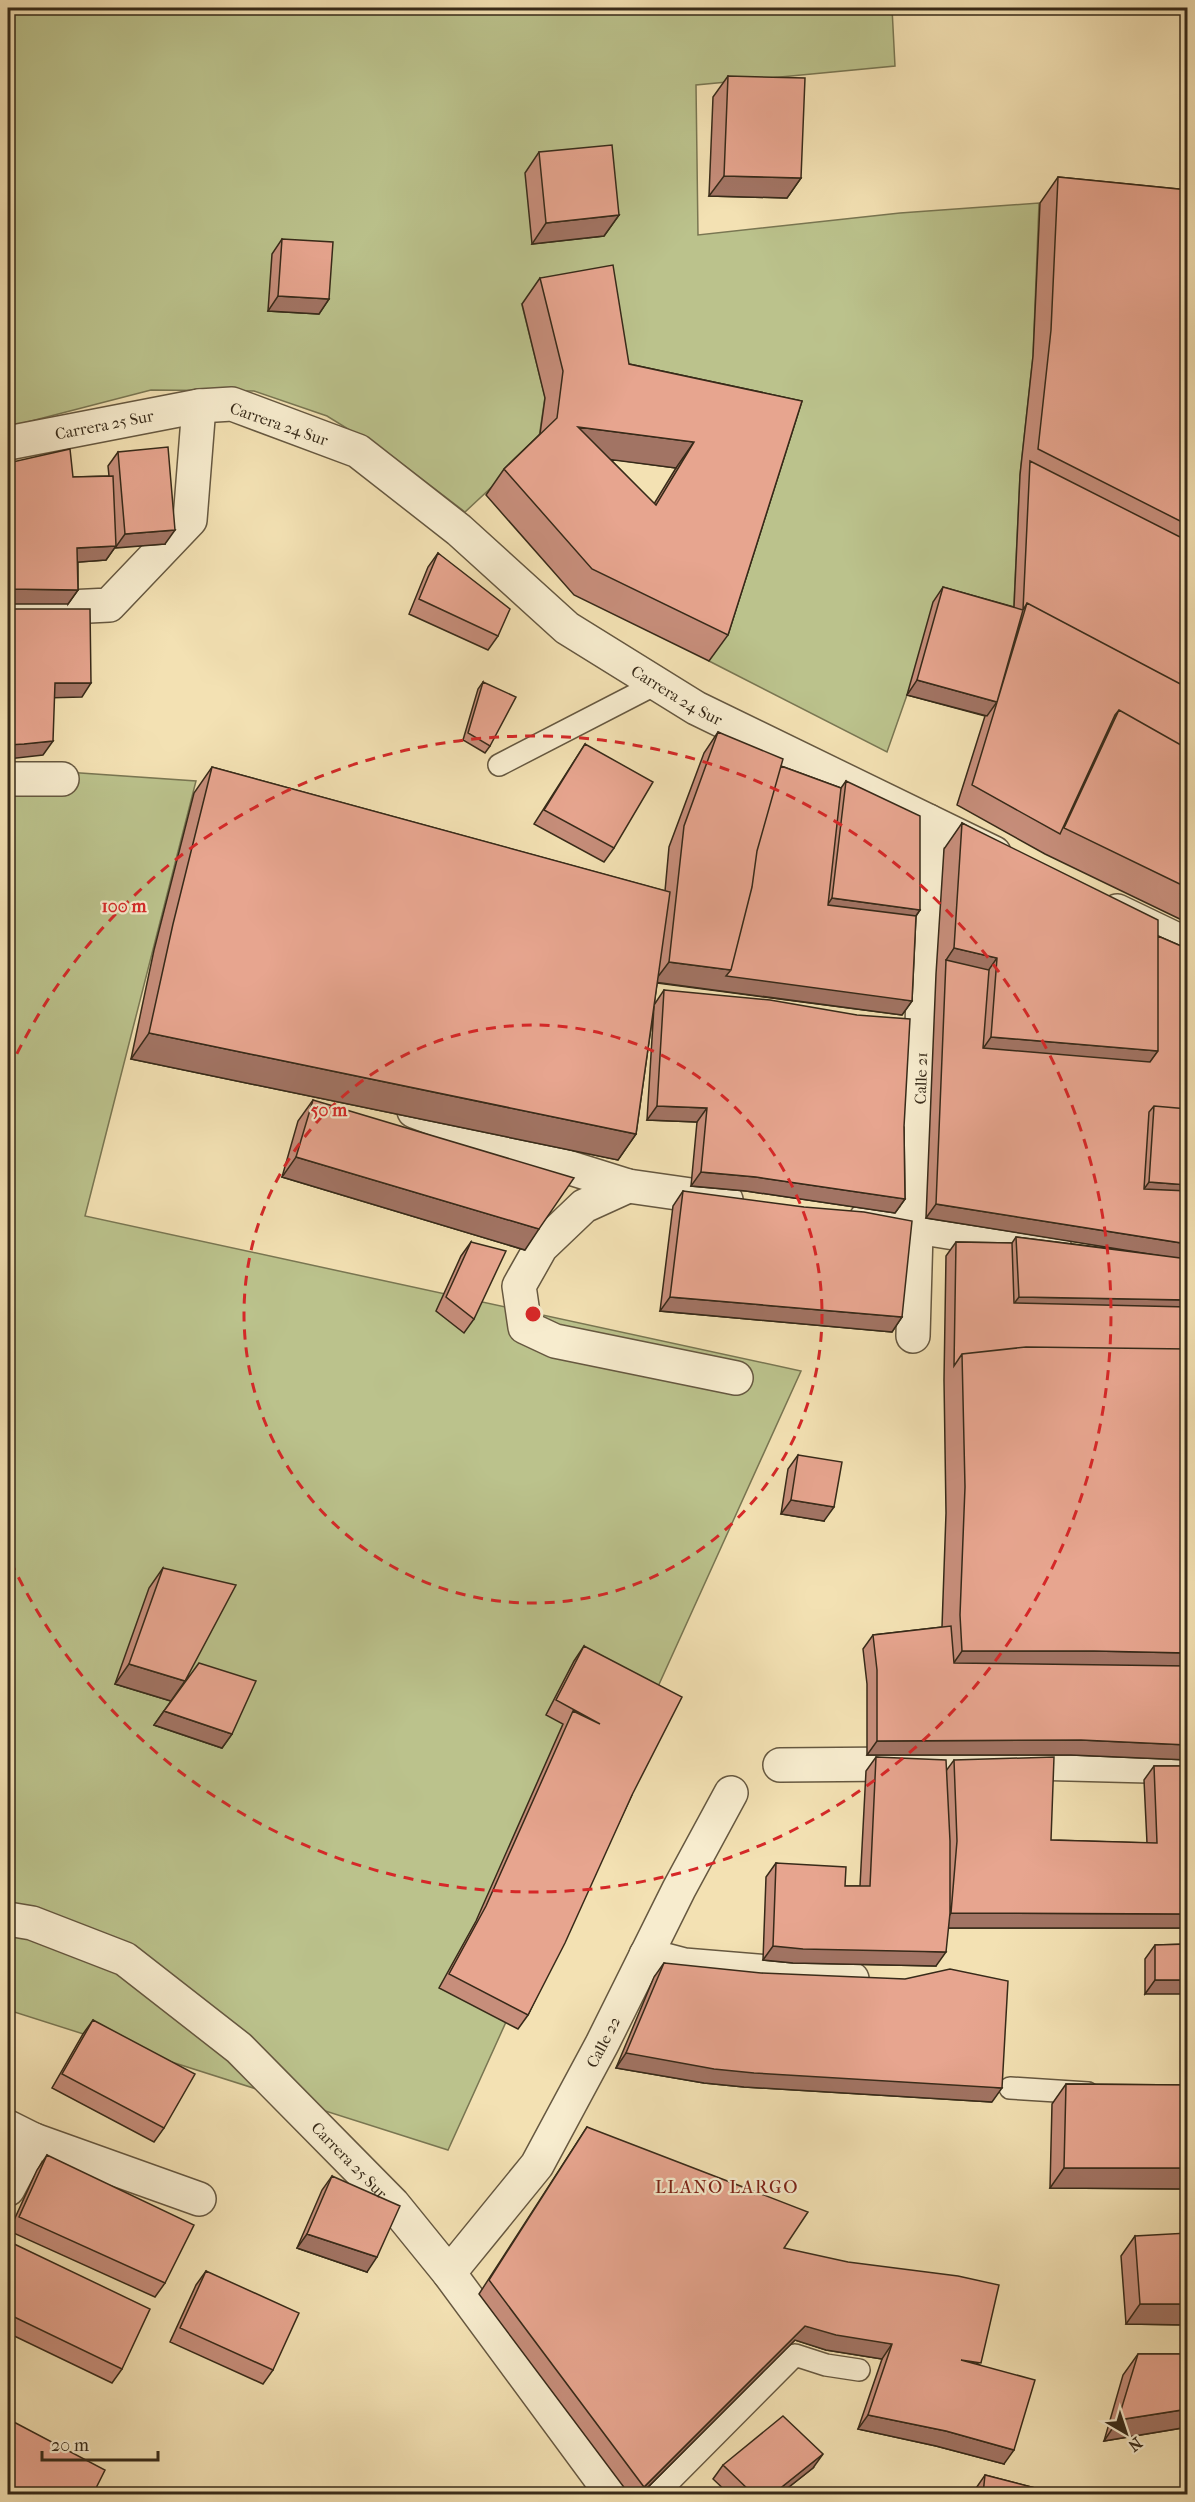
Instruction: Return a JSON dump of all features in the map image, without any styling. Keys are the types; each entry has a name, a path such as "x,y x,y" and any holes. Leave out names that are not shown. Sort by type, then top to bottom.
{"street":[{"name":"Carrera 24 Sur","path":"199,406 232,404 358,451 459,530 567,628 656,684 696,708 1025,868"},
{"name":"Carrera 25 Sur","path":"8,444 199,406"},
{"path":"8,610 109,605 151,563 190,520 199,406"},
{"path":"8,779 62,779"},
{"name":"Calle 21","path":"913,1336 928,821"},
{"path":"1090,899 1188,945"},
{"path":"889,1023 922,1026"},
{"path":"386,1100 548,1161 628,1186 691,1197 757,1203"},
{"path":"628,1186 584,1206 541,1247 519,1286 525,1327 555,1341 736,1378"},
{"path":"838,1215 1089,1255"},
{"path":"780,1765 1030,1763 1188,1767"},
{"name":"Calle 22","path":"449,2273 537,2165 602,2044 646,1954 731,1792"},
{"name":"Carrera 25 Sur","path":"8,1919 32,1923 125,1959 239,2048 393,2204 449,2273 612,2494"},
{"path":"646,1954 684,1965 881,1982"},
{"path":"8,2189 21,2133 199,2199"}],"lane":[{"path":"498,765 656,684"},
{"path":"1010,2088 1104,2094"},
{"path":"657,2494 795,2355 826,2365 859,2370"}],"green space":[{"path":"8,8 892,8 895,66 696,85 698,235 900,213 1039,203 1033,356 1020,475 1013,624 907,695 887,752 709,661 783,427 611,390 522,305 545,397 538,444 465,512 392,456 327,416 254,391 151,390 8,427"},
{"path":"8,768 196,781 85,1216 801,1371 448,2150 8,2010"}],"building":[{"path":"728,76 805,78 801,178 724,176"},
{"path":"612,145 619,215 546,223 539,152"},
{"path":"1058,177 1188,190 1188,525 1038,449 1051,330"},
{"path":"282,239 333,242 329,299 278,296"},
{"path":"613,265 629,364 802,401 728,635 592,569 504,469 557,418 563,371 540,278","holes":["578,427 694,442 656,505"]},
{"path":"168,447 175,530 125,534 118,452"},
{"path":"70,449 73,477 113,476 116,546 77,548 78,590 8,589 8,463"},
{"path":"1030,461 1188,541 1188,688 1027,603 1023,610"},
{"path":"438,553 510,609 498,636 419,599"},
{"path":"943,587 1023,610 997,702 917,680"},
{"path":"1027,603 1188,688 1188,749 1119,710 1060,834 972,785"},
{"path":"8,609 90,609 91,683 55,683 53,741 8,745"},
{"path":"483,682 516,697 490,746 468,733"},
{"path":"1119,710 1188,749 1188,888 1064,828"},
{"path":"718,732 783,759 757,851 752,887 731,970 669,962 684,826"},
{"path":"585,744 653,782 614,848 544,810"},
{"path":"781,766 841,788 828,905 916,916 912,1001 726,976 731,970 752,887 757,851"},
{"path":"212,767 670,892 636,1134 149,1033"},
{"path":"846,781 920,816 920,910 832,898"},
{"path":"962,823 1158,920 1158,1051 991,1037 997,958 954,948"},
{"path":"1158,936 1188,949 1188,1109 1154,1106 1149,1112 1144,1189 1188,1191 1188,1244 936,1204 946,960 989,970 983,1048 1150,1062 1158,1051"},
{"path":"664,990 770,1000 857,1015 910,1019 904,1127 905,1199 756,1177 701,1172 707,1108 657,1106"},
{"path":"313,1100 574,1178 539,1229 296,1157"},
{"path":"1154,1106 1188,1109 1188,1185 1149,1182"},
{"path":"683,1191 804,1207 864,1212 912,1221 902,1317 670,1297"},
{"path":"1016,1237 1188,1259 1188,1300 1019,1297"},
{"path":"471,1242 506,1251 474,1319 446,1297"},
{"path":"956,1242 1012,1243 1014,1303 1188,1307 1188,1349 1026,1347 962,1354 954,1366"},
{"path":"1026,1347 1188,1349 1188,1653 962,1651 960,1615 965,1487 962,1354"},
{"path":"798,1455 842,1462 834,1507 791,1500"},
{"path":"163,1568 236,1585 185,1681 129,1664"},
{"path":"951,1626 954,1663 1188,1666 1188,1745 1081,1740 877,1741 877,1670 873,1635"},
{"path":"584,1646 682,1697 632,1795 565,1943 528,2015 449,1974 486,1906 573,1711 600,1724 556,1700"},
{"path":"199,1663 256,1681 232,1734 164,1711"},
{"path":"876,1757 946,1760 950,1841 950,1913 946,1952 803,1949 773,1946 776,1863 846,1867 845,1886 870,1886"},
{"path":"1054,1757 1051,1840 1157,1843 1154,1766 1188,1766 1188,1914 951,1913 957,1841 954,1760"},
{"path":"1188,1944 1188,1980 1155,1980 1155,1945"},
{"path":"664,1963 761,1973 905,1979 950,1969 1008,1981 1002,2088 754,2073 714,2069 626,2053"},
{"path":"93,2020 195,2074 164,2128 62,2074"},
{"path":"1066,2084 1188,2085 1188,2168 1064,2168"},
{"path":"587,2127 808,2212 784,2248 848,2262 958,2276 999,2285 981,2363 961,2360 1035,2380 1014,2450 946,2431 868,2415 892,2344 836,2335 805,2326 644,2487 489,2280"},
{"path":"47,2155 194,2225 165,2283 19,2217"},
{"path":"332,2176 400,2206 377,2257 307,2234"},
{"path":"1188,2233 1188,2304 1140,2304 1135,2236"},
{"path":"10,2242 150,2309 122,2369 8,2314 8,2248"},
{"path":"206,2271 299,2313 273,2370 180,2328"},
{"path":"1138,2354 1188,2354 1188,2409 1118,2420"},
{"path":"783,2416 823,2454 773,2494 753,2494 723,2465"},
{"path":"10,2420 105,2470 93,2494 22,2494 8,2487 8,2426"},
{"path":"985,2475 1058,2494 983,2494"}],"district":[{"name":"LLANO LARGO","path":"727,2187"}]}
